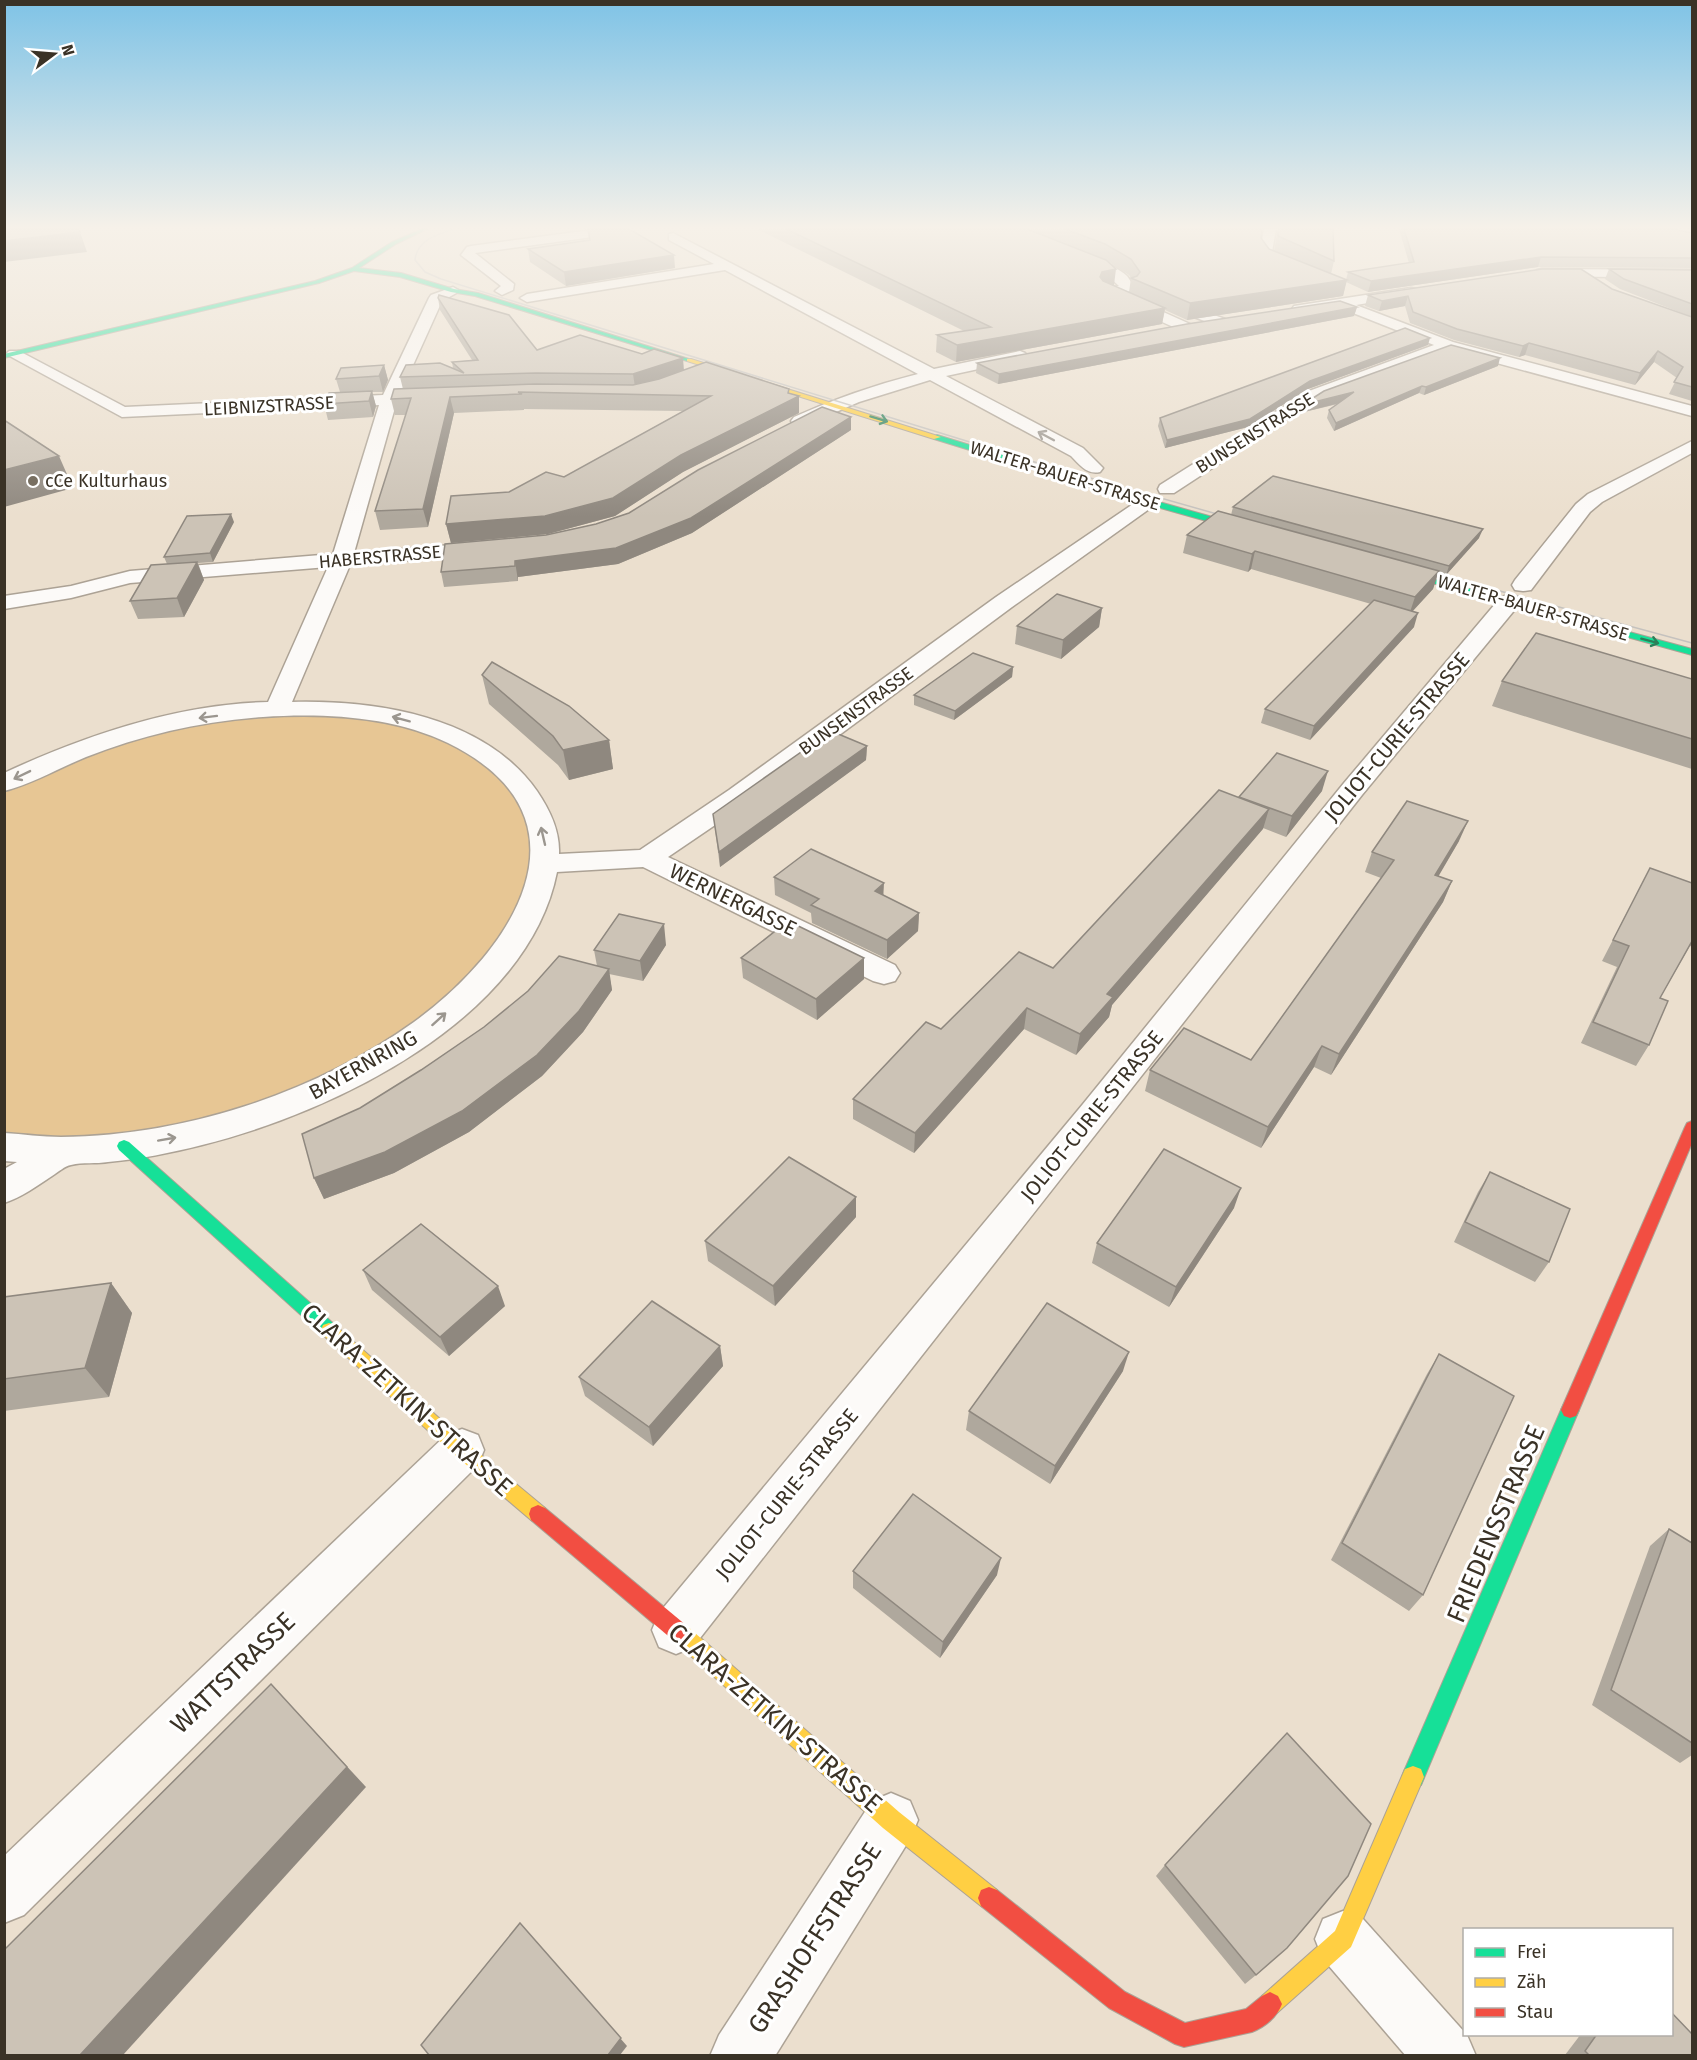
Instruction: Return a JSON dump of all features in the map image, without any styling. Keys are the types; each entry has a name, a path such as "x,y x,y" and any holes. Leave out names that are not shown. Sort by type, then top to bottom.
{"street":[{"path":"9,355 138,325"},
{"path":"277,709 341,561 389,400 423,325"},
{"name":"WALTER-BAUER-STRASSE","path":"576,325 714,368 833,397 1157,493 1268,535"},
{"name":"WALTER-BAUER-STRASSE","path":"618,325 776,372"},
{"path":"838,325 1077,452 1099,470"},
{"path":"1181,325 1185,327"},
{"path":"1162,331 1197,325"},
{"path":"1405,325 1448,345 1692,411"},
{"name":"BUNSENSTRASSE","path":"647,858 739,796 1157,493 1316,394 1448,345"},
{"path":"786,428 833,397 855,396 929,374 1038,353"},
{"name":"LEIBNIZSTRASSE","path":"9,355 122,412 449,396"},
{"path":"684,379 714,368"},
{"path":"855,396 878,403"},
{"name":"JOLIOT-CURIE-STRASSE","path":"676,1630 1095,1113 1353,789 1583,508 1595,498 1692,446"},
{"name":"WALTER-BAUER-STRASSE","path":"1060,458 1099,470"},
{"path":"1660,463 1682,470"},
{"name":"WALTER-BAUER-STRASSE","path":"1157,493 1190,496"},
{"name":"HABERSTRASSE","path":"4,603 71,592 130,577 502,546"},
{"name":"WALTER-BAUER-STRASSE","path":"1377,565 1519,589 1692,652"},
{"name":"BAYERNRING","path":"4,783 52,760 127,734 189,720 277,709 344,710 394,717 446,733 482,751 508,771 537,812 545,845 541,882 530,913 493,969 426,1030 382,1059 329,1087 275,1109 177,1137 124,1146 63,1151 4,1147"},
{"path":"543,864 647,858"},
{"name":"WERNERGASSE","path":"647,858 884,973"},
{"name":"FRIEDENSSTRASSE","path":"1343,1939 1692,1127"},
{"name":"CLARA-ZETKIN-STRASSE","path":"124,1146 462,1450 676,1630 891,1820 1117,2000 1184,2036 1252,2020 1343,1939"},
{"path":"4,1188 63,1151"},
{"name":"WATTSTRASSE","path":"4,1895 462,1450"},
{"name":"GRASHOFFSTRASSE","path":"740,2055 891,1820"},
{"path":"1343,1939 1446,2055"}],"shaded area":[{"path":"267,710 394,717 509,771 545,845 493,969 382,1059 157,1140 5,1147 5,783 127,734"}],"building":[{"path":"456,325 517,325 537,350 580,335 642,354 654,349 683,358 633,374 536,373 400,377 406,365 440,363 464,373 452,362 478,360"},
{"path":"987,325 1069,325 957,345 937,335 991,327"},
{"path":"1181,325 1260,325 999,374 977,363"},
{"path":"1447,325 1692,325 1692,387 1674,382 1683,367 1658,351 1640,373 1529,343 1523,346"},
{"path":"1405,328 1430,338 1310,381 1250,419 1167,440 1160,418"},
{"path":"1451,345 1500,358 1426,387 1422,386 1336,423 1329,410 1354,392 1302,405 1324,391"},
{"path":"706,362 789,389 788,393 799,396 681,455 613,498 545,516 446,524 451,496 509,492 546,472 564,477 711,396 518,392 522,394 450,397 423,509 375,511 411,398 391,399 394,389 535,384 633,385 659,379"},
{"path":"384,365 379,376 336,379 341,368"},
{"path":"372,391 369,401 324,404 329,393"},
{"path":"822,407 851,417 691,518 616,548 515,561 515,566 441,572 445,544 546,535 596,524 629,513 698,470"},
{"path":"4,420 59,456 4,470"},
{"path":"1273,476 1483,529 1449,566 1233,507"},
{"path":"1218,511 1439,571 1415,597 1255,551 1252,554 1187,535"},
{"path":"231,514 210,553 164,557 187,516"},
{"path":"197,562 177,598 130,601 151,565"},
{"path":"1057,594 1102,608 1063,640 1017,626"},
{"path":"1374,600 1418,613 1314,726 1265,709"},
{"path":"1536,633 1692,679 1692,739 1502,681"},
{"path":"973,653 1013,667 955,711 914,695"},
{"path":"492,662 569,706 609,740 563,750 553,736 482,675"},
{"path":"831,731 867,746 719,852 713,814"},
{"path":"1277,753 1328,771 1292,816 1239,797"},
{"path":"1219,790 1269,809 1107,994 1113,997 1080,1034 1027,1008 915,1133 853,1099 926,1022 941,1029 1019,952 1053,968"},
{"path":"1407,801 1468,821 1435,875 1452,881 1339,1054 1322,1046 1268,1127 1150,1070 1184,1028 1251,1060 1394,860 1372,852"},
{"path":"811,849 884,883 875,891 919,913 887,940 811,905 819,899 774,877"},
{"path":"1650,868 1692,883 1692,941 1660,998 1668,1001 1649,1045 1593,1022 1629,946 1613,940"},
{"path":"619,914 664,924 640,961 594,950"},
{"path":"788,921 864,958 816,999 741,958"},
{"path":"559,956 609,969 579,1011 537,1055 462,1111 385,1152 314,1178 302,1134 360,1108 484,1027 528,991"},
{"path":"1164,1149 1241,1188 1176,1287 1097,1243"},
{"path":"789,1157 856,1197 773,1286 705,1241"},
{"path":"1490,1172 1570,1209 1549,1262 1465,1222"},
{"path":"421,1224 498,1286 440,1337 363,1270"},
{"path":"111,1283 85,1368 4,1379 4,1297"},
{"path":"652,1301 720,1346 649,1427 579,1377"},
{"path":"1047,1303 1129,1352 1055,1466 969,1411"},
{"path":"1439,1354 1514,1396 1423,1595 1342,1543"},
{"path":"913,1494 1001,1558 943,1642 853,1571"},
{"path":"1669,1529 1692,1543 1692,1743 1611,1690"},
{"path":"271,1684 347,1767 80,2055 4,2055 4,1950"},
{"path":"1287,1733 1371,1824 1348,1876 1287,1948 1256,1975 1165,1865"},
{"path":"520,1923 621,2038 608,2055 429,2055 421,2045"},
{"path":"1673,2014 1692,2034 1692,2055 1589,2055 1585,2051 1596,2036 1673,2036"}],"tram line":[{"path":"591,325 1041,464 1231,518"},
{"path":"1422,570 1692,643"}],"traffic: fast":[{"path":"4,356 135,325"},
{"path":"576,325 689,360"},
{"path":"937,437 1135,498 1252,531"},
{"path":"1392,569 1692,652"},
{"path":"124,1146 329,1330"},
{"path":"1413,1777 1570,1410"}],"traffic: slow":[{"path":"689,360 937,437"},
{"path":"329,1330 462,1450 538,1514"},
{"path":"680,1633 891,1820 989,1898"},
{"path":"1270,2004 1343,1939 1413,1777"}],"traffic: jam":[{"path":"1570,1410 1692,1127"},
{"path":"538,1514 680,1633"},
{"path":"989,1898 1117,2000 1184,2035 1252,2020 1270,2004"}],"place":[{"name":"cCe Kulturhaus","path":"33,481"}]}
